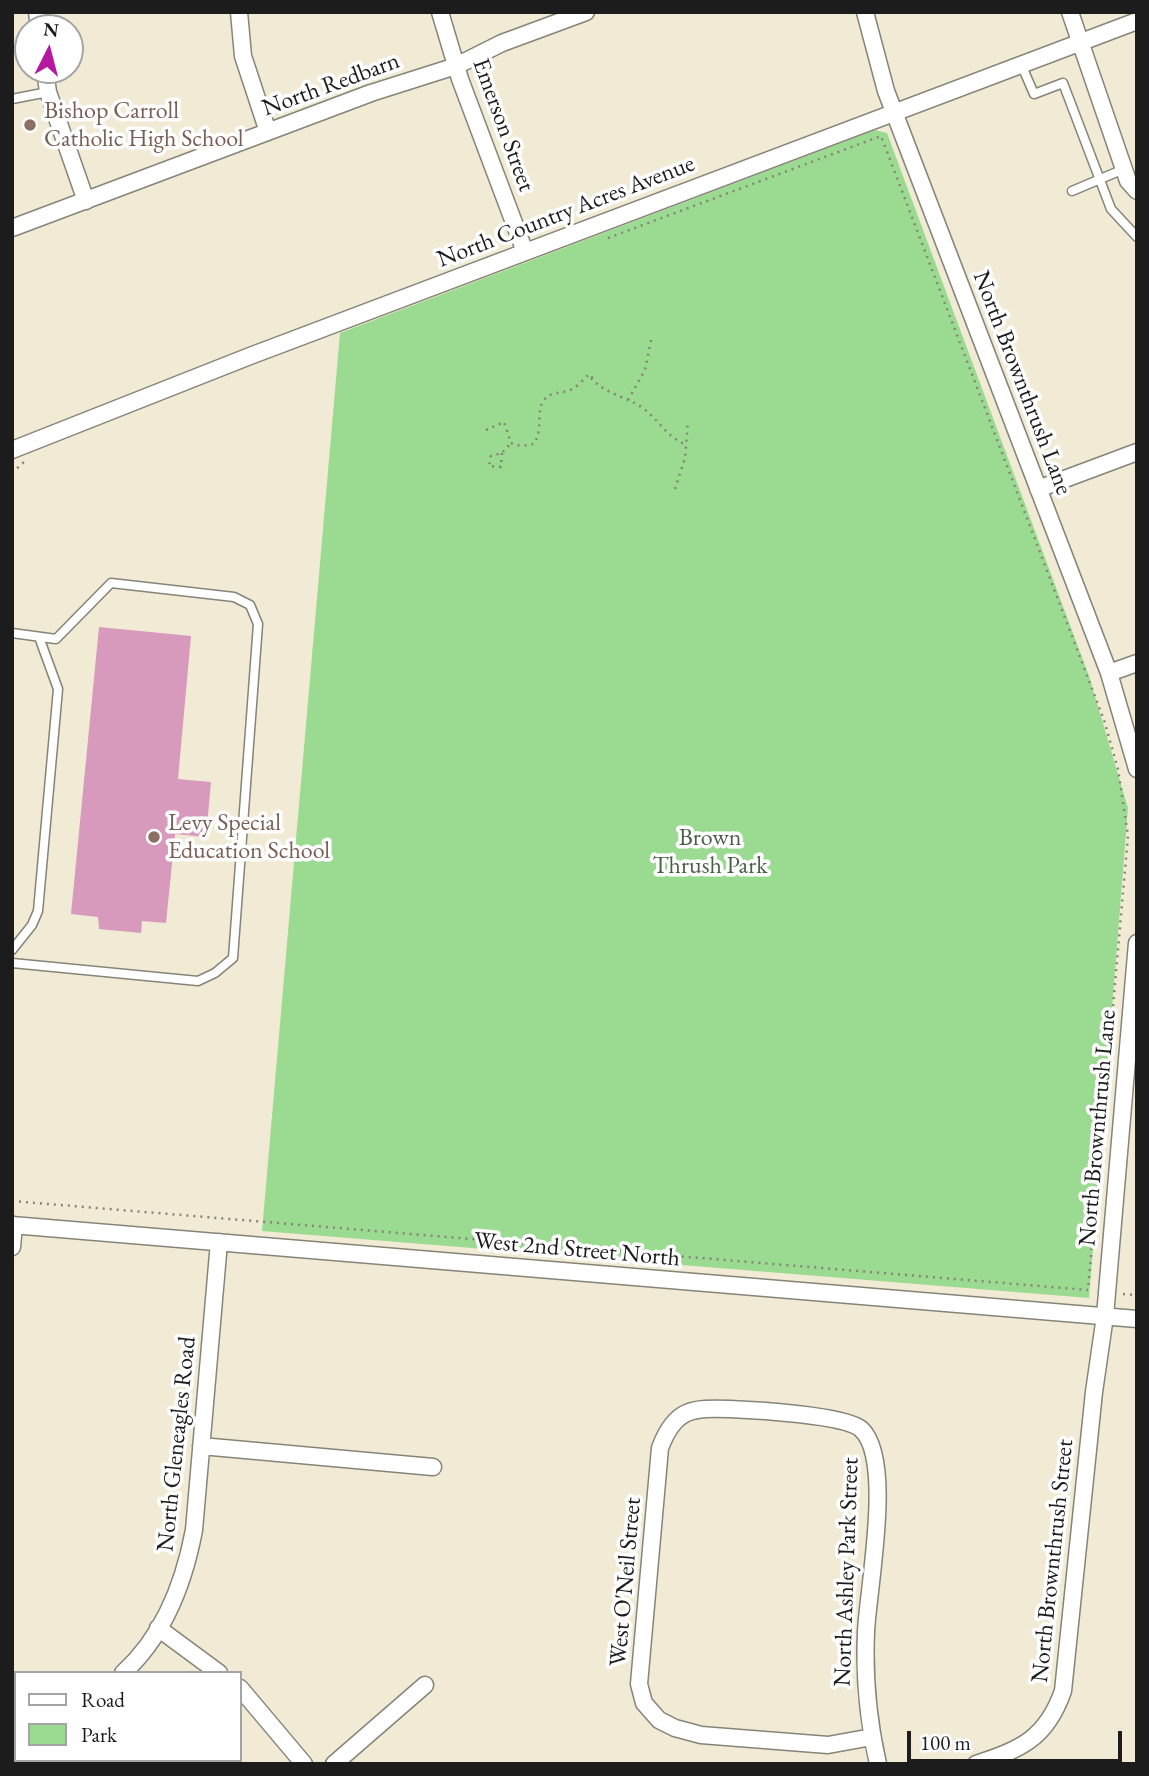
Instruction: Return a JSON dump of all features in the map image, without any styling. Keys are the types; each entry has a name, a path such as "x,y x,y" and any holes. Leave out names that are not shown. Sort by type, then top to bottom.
{"street":[{"path":"239,12 243,56 268,132"},
{"name":"Emerson Street","path":"440,12 456,66 525,253"},
{"name":"North Redbarn","path":"12,229 371,93 456,66 502,43 586,12"},
{"name":"North Brownthrush Lane","path":"864,12 894,113 1109,673 1137,769"},
{"path":"1070,12 1095,92 1124,169 1137,191"},
{"name":"North Country Acres Avenue","path":"12,450 224,365 1137,21"},
{"path":"47,84 86,201"},
{"path":"1038,489 1137,452"},
{"path":"1109,673 1137,663"},
{"name":"North Brownthrush Lane","path":"1105,1317 1137,943"},
{"path":"12,1247 13,1225"},
{"name":"West 2nd Street North","path":"13,1225 1137,1319"},
{"name":"North Gleneagles Road","path":"124,1671 158,1628 187,1568 194,1530 219,1242"},
{"name":"North Brownthrush Street","path":"976,1764 1013,1752 1040,1734 1057,1707 1063,1691 1094,1392 1105,1317"},
{"name":"West O'Neil Street","path":"859,1427 818,1417 697,1408 679,1416 667,1428 660,1448 639,1684 644,1703 659,1720 675,1728 701,1735 828,1745 872,1737"},
{"name":"North Ashley Park Street","path":"859,1427 873,1445 877,1469 874,1551 866,1631 866,1697 878,1764"},
{"path":"201,1446 433,1467"},
{"path":"158,1628 216,1671"},
{"path":"334,1764 425,1685"},
{"path":"242,1690 304,1764"}],"lane":[{"path":"1021,64 1034,94 1063,83 1111,209 1137,237"},
{"path":"12,99 48,92"},
{"path":"1072,191 1124,169"},
{"path":"12,633 57,639 111,583 234,597 250,605 258,624 233,958 215,973 198,981 12,962"},
{"path":"12,950 32,925 38,911 58,690 38,637"}],"path":[{"path":"12,1201 1088,1290 1128,836 1118,769 1104,720 881,136 606,239"},
{"path":"628,400 645,370 651,340"},
{"path":"591,378 597,374"},
{"path":"511,443 521,446 534,443 540,434 539,413 544,400 554,393 570,390 588,375 606,391 647,411 672,438 687,445"},
{"path":"675,489 687,445 688,421"},
{"path":"486,430 504,422 511,443"},
{"path":"502,453 501,467 489,466 491,456 502,453 511,443"},
{"path":"12,473 28,460"}],"green space":[{"name":"Brown Thrush Park","path":"875,130 887,133 1089,676 1128,808 1089,1298 262,1231 340,333"}],"building":[{"path":"99,627 191,636 178,779 211,782 206,837 175,834 166,923 142,921 141,933 99,929 98,917 71,914"}],"place":[{"name":"Bishop Carroll Catholic High School","path":"30,125"},
{"name":"Levy Special Education School","path":"154,837"}]}
